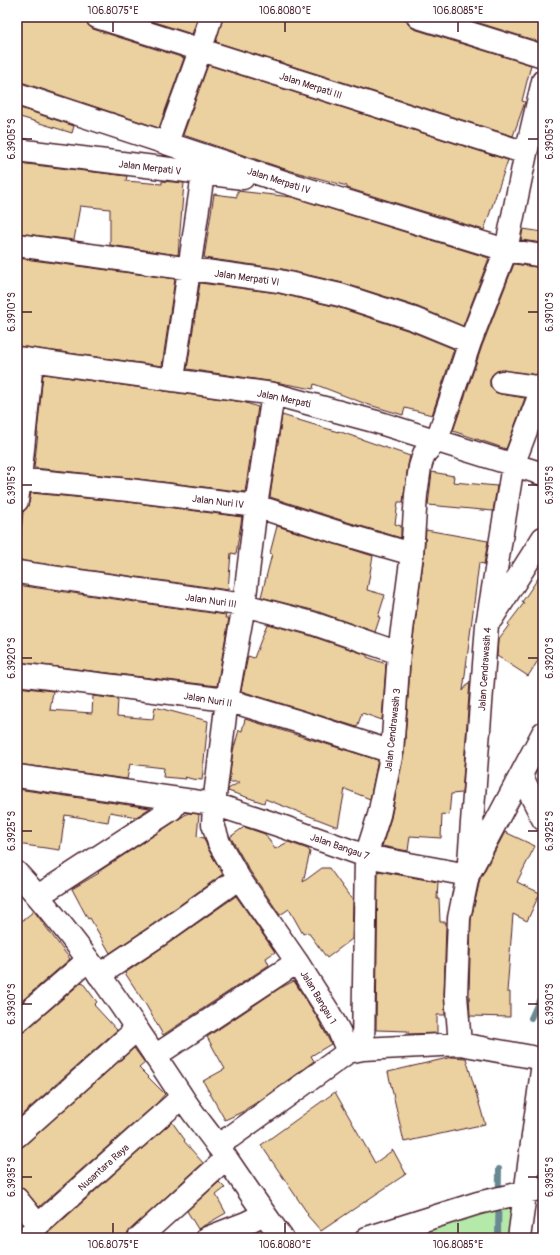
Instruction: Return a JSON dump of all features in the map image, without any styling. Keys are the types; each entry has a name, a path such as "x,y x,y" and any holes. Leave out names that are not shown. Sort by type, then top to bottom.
{"street":[{"name":"Jalan Merpati III","path":"97,17 526,153"},
{"path":"167,143 201,50 211,17"},
{"path":"418,17 543,56"},
{"path":"437,440 470,342 506,250 526,153 543,81"},
{"name":"Jalan Merpati IV","path":"17,94 284,182 506,250 543,256"},
{"name":"Jalan Merpati V","path":"17,150 203,174 284,182"},
{"path":"173,379 203,174"},
{"name":"Jalan Merpati VI","path":"17,245 279,281 340,295 414,319 470,342"},
{"path":"17,500 25,359"},
{"name":"Jalan Merpati","path":"25,359 273,394 378,422 543,474"},
{"path":"502,382 543,387"},
{"name":"Jalan Cendrawasih 4","path":"468,875 488,625 513,465 543,387"},
{"name":"Jalan Bangau 1","path":"273,394 256,506 244,605 227,700 212,824 219,843 240,878 297,962 328,1011 339,1032 356,1050"},
{"name":"Jalan Cendrawasih 3","path":"356,1050 366,856 379,815 392,752 399,653 412,554 416,495 420,467 424,454 437,440"},
{"name":"Jalan Nuri IV","path":"19,479 129,490 256,506 412,554"},
{"path":"488,625 543,538"},
{"name":"Jalan Nuri III","path":"17,572 244,605 312,623 399,653"},
{"name":"Jalan Nuri II","path":"17,674 227,700 392,752"},
{"path":"460,1044 456,996 460,918 468,875 543,733"},
{"path":"521,775 543,819"},
{"name":"Jalan Bangau 7","path":"17,776 214,804 366,856 468,875"},
{"path":"179,799 172,809 25,886 60,923 94,967 138,1029 182,1097 282,1238"},
{"path":"17,1022 94,967 159,935 240,878"},
{"path":"155,1056 297,962"},
{"path":"17,1136 138,1029"},
{"path":"138,1238 222,1152 232,1136 356,1050 460,1044 537,1060 525,1192 519,1238"},
{"name":"Nusantara Raya","path":"30,1234 182,1097"},
{"path":"367,1238 478,1203 525,1192"},
{"path":"17,1199 30,1234"},
{"path":"207,1238 246,1223 264,1214"}],"green space":[{"path":"524,1192 519,1238 367,1238"}],"building":[{"path":"17,17 85,17 88,25 93,29 184,58 159,128 21,82 17,82"},
{"path":"138,17 198,17 192,34"},
{"path":"223,17 406,17 409,25 414,29 531,65 522,101 525,102 513,136 216,42"},
{"path":"460,17 543,17 543,32 540,42"},
{"path":"208,65 508,160 484,230 347,188 347,186 288,170 183,135"},
{"path":"17,107 74,126 72,133 17,116"},
{"path":"18,163 127,176 126,181 162,184 162,181 184,183 178,255 110,245 110,209 80,206 74,240 17,233"},
{"path":"237,191 292,197 489,258 463,326 418,307 343,283 282,269 204,258 214,194 237,197"},
{"path":"523,229 543,232 543,243 521,240"},
{"path":"17,258 175,279 162,366 17,346"},
{"path":"514,264 543,268 543,364 539,375 504,370 497,371 492,375 490,386 495,392 525,398 506,449 453,431 482,346"},
{"path":"200,283 277,293 337,307 410,331 454,349 432,415 405,408 403,415 366,404 314,384 313,389 187,369"},
{"path":"43,374 243,402 258,407 245,492 34,468"},
{"path":"282,415 338,431 410,456 403,502 398,502 395,524 401,526 401,538 270,497"},
{"path":"432,472 454,476 453,482 497,486 493,511 428,505"},
{"path":"31,493 128,502 242,517 236,554 231,553 228,590 18,560 23,512 27,508"},
{"path":"277,526 373,556 367,590 385,595 375,632 316,611 261,597 272,554 270,553"},
{"path":"426,530 488,541 484,564 479,563 463,691 470,681 462,793 451,794 449,815 442,814 441,838 410,836 408,851 382,846 391,818 404,754 411,654"},
{"path":"543,571 543,653 528,676 497,656 498,640 524,603 522,602"},
{"path":"17,585 226,615 225,618 229,618 217,686 17,662"},
{"path":"267,624 308,635 367,655 367,657 386,664 382,720 362,713 357,727 241,691 248,656 254,658"},
{"path":"17,687 53,691 50,710 92,713 93,696 118,699 117,716 153,719 155,707 208,721 202,780 185,777 186,779 163,777 164,768 130,764 127,779 17,764"},
{"path":"245,719 378,760 370,799 345,789 338,827 265,799 264,803 228,791 228,789 240,782 229,782 233,751 239,730 242,731"},
{"path":"17,789 150,808 136,817 110,812 108,822 65,815 60,850 17,844"},
{"path":"188,813 199,814 197,836 204,838 208,849 223,874 110,953 90,918 88,919 72,889 99,873 98,872"},
{"path":"244,827 265,834 275,849 288,842 308,849 310,852 303,882 322,868 329,868 353,901 352,939 327,958 308,932 303,934 289,909 280,915 250,871 230,837"},
{"path":"505,832 535,846 517,882 540,893 527,921 513,914 507,992 510,992 510,1017 470,1016 469,995 471,920 480,879"},
{"path":"378,871 438,882 437,899 439,899 440,922 446,922 444,995 445,1015 437,1015 437,1033 408,1034 408,1031 376,1030"},
{"path":"236,896 275,952 266,958 269,965 163,1035 125,973"},
{"path":"34,911 70,959 17,1005 17,925"},
{"path":"294,981 317,1017 331,1044 311,1056 314,1061 259,1101 246,1110 225,1120 203,1081 225,1069 207,1037 280,988"},
{"path":"82,982 97,1002 94,1005 117,1030 17,1119 17,1034 25,1031"},
{"path":"134,1048 145,1063 139,1068 165,1094 157,1103 39,1207 26,1191 17,1187 17,1148 25,1145"},
{"path":"452,1057 466,1058 485,1124 404,1142 388,1072"},
{"path":"335,1092 375,1163 393,1150 406,1174 321,1231 307,1215 308,1214 261,1145"},
{"path":"172,1122 185,1140 184,1141 203,1163 131,1229 125,1238 44,1237 47,1234"},
{"path":"219,1182 225,1188 216,1195 226,1213 198,1229 187,1211"}],"waterway":[{"path":"531,1018 543,992"},
{"path":"498,1238 499,1169"}]}
